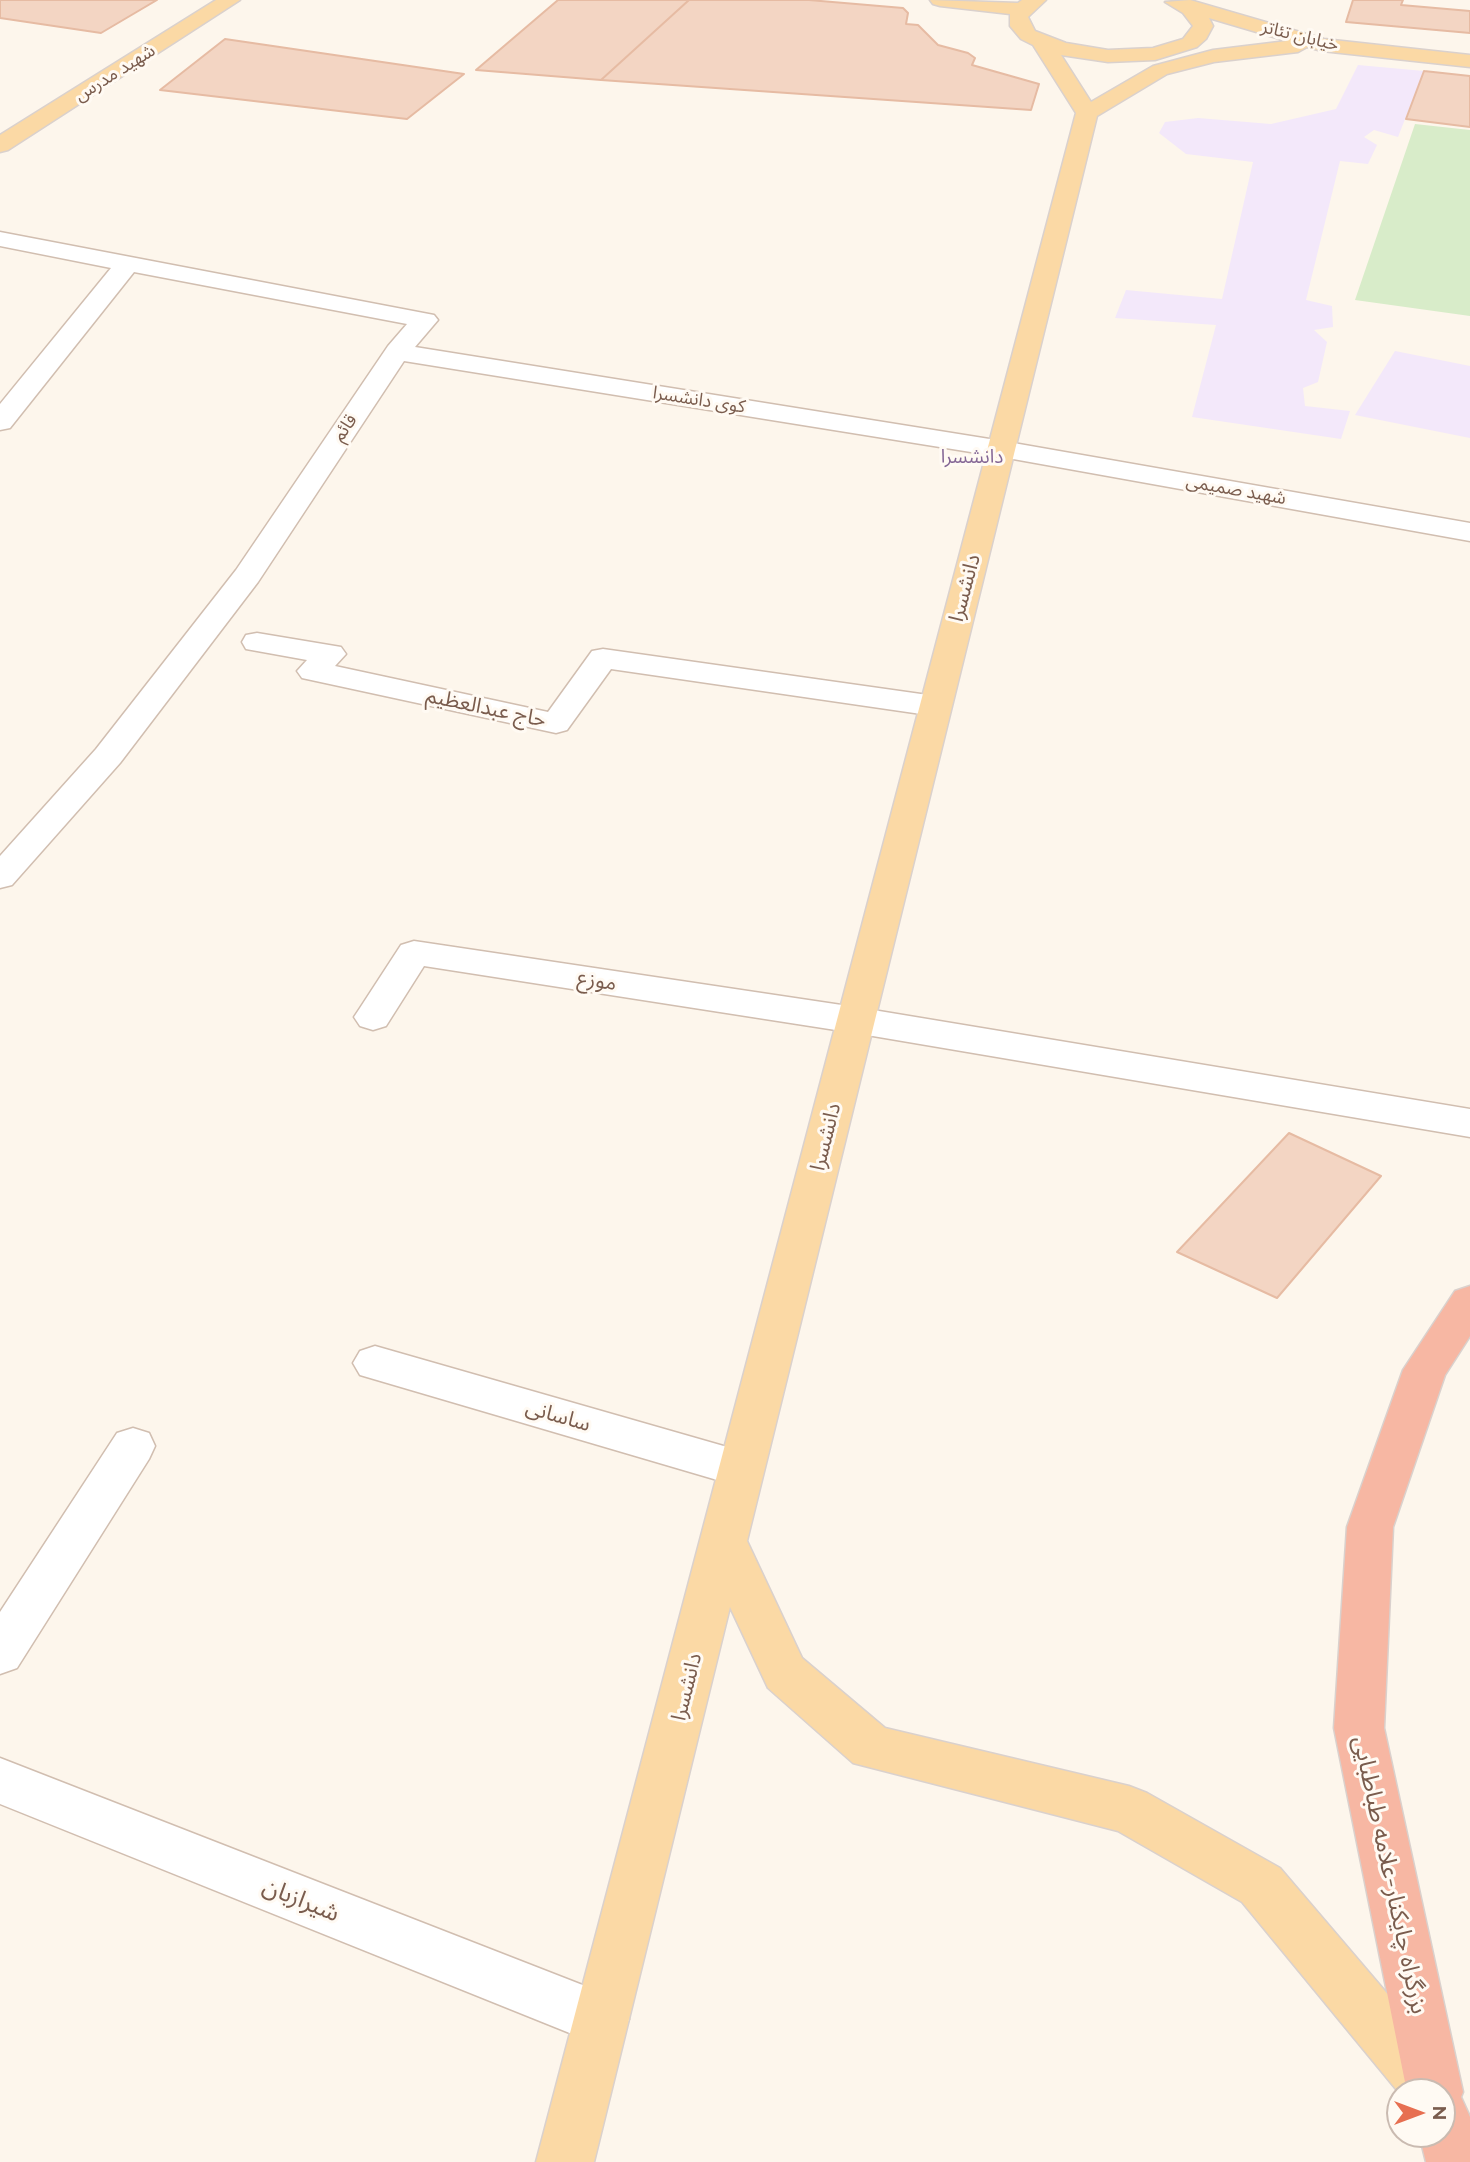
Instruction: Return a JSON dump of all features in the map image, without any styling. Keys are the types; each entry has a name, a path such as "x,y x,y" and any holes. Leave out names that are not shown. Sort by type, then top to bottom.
{"highway":[{"name":"بزرگراه چایکنار-علامه طباطبایی","path":"1431,2078 1359,1728 1370,1527 1424,1370 1470,1302"}],"main road":[{"name":"شهید مدرس","path":"0,145 230,0"},
{"path":"940,0 1031,3"},
{"path":"1042,43 1083,54 1108,56 1144,55 1175,49 1190,43 1199,35 1203,26 1190,9 1172,1"},
{"name":"خیابان تئاتر","path":"1172,1 1322,45 1470,61"},
{"path":"1031,3 1018,17 1020,26 1042,43 1087,113 1160,70 1213,56 1322,45"},
{"name":"دانشسرا","path":"565,2162 1087,113"},
{"path":"724,1542 785,1674 871,1747 1129,1810 1261,1885 1422,2078"}],"street":[{"name":"قائم","path":"0,239 425,320 397,352 247,576 108,756 0,877"},
{"path":"0,422 128,263"},
{"name":"کوی دانشسرا","path":"397,352 1002,449"},
{"name":"شهید صمیمی","path":"1002,449 1470,531"},
{"name":"حاج عبدالعظیم","path":"257,642 330,654 313,671 556,723 603,658 934,706"},
{"name":"موزع","path":"373,1017 414,953 855,1020"},
{"path":"855,1020 1470,1123"},
{"name":"ساسانی","path":"375,1363 741,1469"},
{"path":"0,1653 133,1446"},
{"name":"شیرازبان","path":"0,1781 602,2019"}],"shaded area":[{"path":"1358,65 1424,71 1398,137 1374,130 1364,137 1377,145 1368,164 1340,161 1306,300 1332,306 1333,327 1314,330 1327,342 1318,382 1303,388 1305,406 1350,411 1341,439 1192,417 1216,325 1115,318 1126,290 1222,299 1253,162 1186,154 1159,133 1165,122 1198,118 1271,124 1336,109"},
{"path":"1395,351 1470,366 1470,438 1355,415"}],"green space":[{"path":"1415,124 1470,130 1470,316 1355,300"}],"building":[{"path":"0,0 157,0 101,33 0,18"},
{"path":"558,0 689,0 601,80 476,70"},
{"path":"689,0 809,0 903,8 908,13 906,24 918,25 938,45 968,53 975,58 972,65 1039,84 1031,110 601,80"},
{"path":"1353,0 1403,0 1401,5 1470,11 1470,33 1346,22"},
{"path":"225,39 464,74 407,119 160,90"},
{"path":"1424,71 1470,76 1470,127 1406,119"},
{"path":"1289,1133 1381,1176 1277,1298 1177,1252"}],"district":[{"name":"دانشسرا","path":"972,457"}]}
